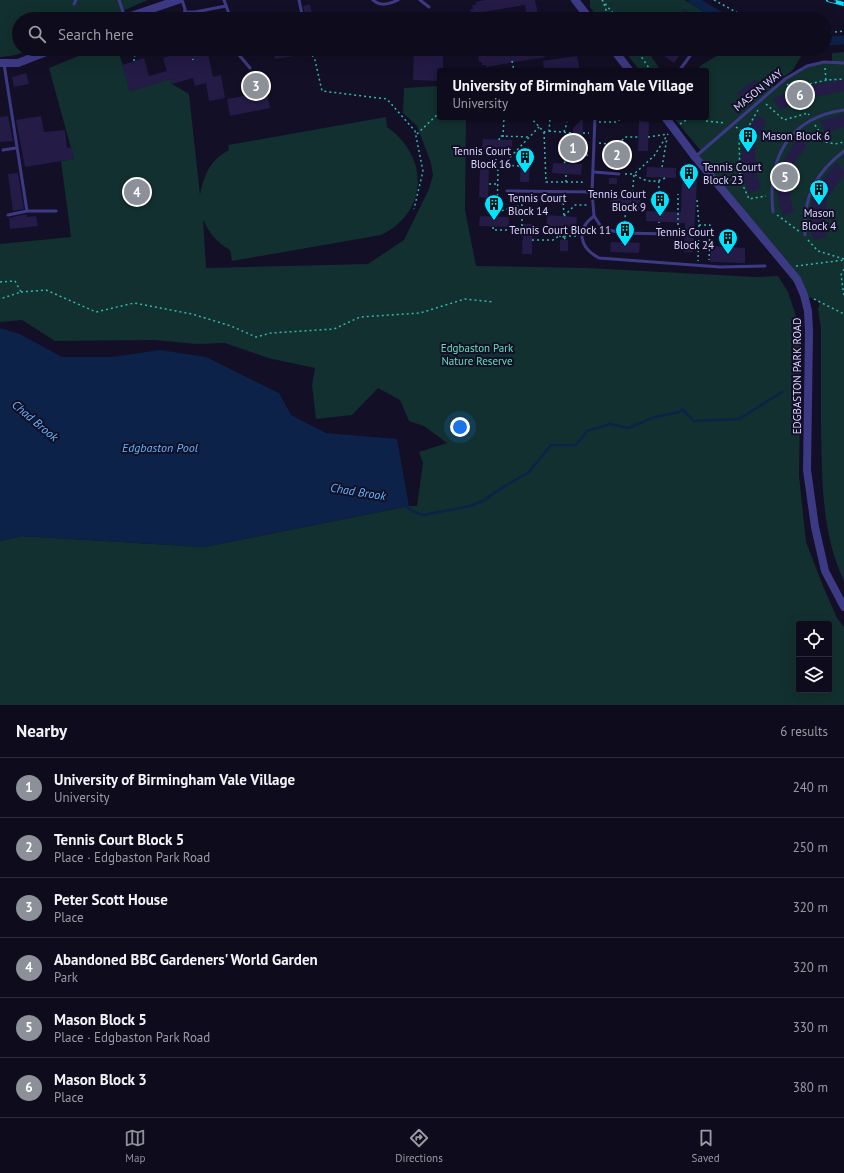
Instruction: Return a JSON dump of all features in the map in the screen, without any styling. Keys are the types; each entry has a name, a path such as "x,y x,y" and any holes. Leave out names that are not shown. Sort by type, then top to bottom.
{"street":[{"path":"150,12 178,0"},
{"path":"576,0 585,12"},
{"path":"2,63 18,63 36,56"},
{"path":"618,56 628,68"},
{"name":"EDGBASTON PARK ROAD","path":"666,120 670,132 695,157 788,267 804,294 808,311 809,332 807,470 815,527 825,571 844,607"}],"lane":[{"path":"74,4 76,0"},
{"path":"119,0 122,12"},
{"path":"182,0 185,12"},
{"path":"224,0 228,12"},
{"path":"299,0 302,12"},
{"path":"374,0 376,3 386,4 391,4 398,0"},
{"path":"420,0 429,7"},
{"path":"195,12 226,6"},
{"path":"240,56 250,68"},
{"path":"681,68 690,56"},
{"name":"MASON WAY","path":"695,157 731,124 785,79 807,66 824,62 844,63"},
{"path":"2,63 27,211"},
{"path":"773,212 771,196 772,178 776,164 790,136 801,125 811,120 844,110"},
{"path":"595,122 592,192 594,216 600,224 608,230 624,233 670,234"},
{"path":"3,150 16,148"},
{"path":"805,235 804,220 808,199 814,182 835,158 844,151"},
{"path":"594,172 617,174"},
{"path":"507,191 592,192"},
{"path":"8,214 27,211 56,211"},
{"path":"594,216 588,220 582,236 586,250 599,258 709,266 765,266"}],"path":[{"path":"714,0 736,12"},
{"path":"603,1 607,12"},
{"path":"603,1 612,12"},
{"path":"386,4 386,12"},
{"path":"832,32 844,31"},
{"path":"134,56 134,61"},
{"path":"192,56 193,60"},
{"path":"312,56 315,60 322,91 386,99 415,130 423,170 414,209"},
{"path":"641,56 649,68"},
{"path":"512,61 513,68"},
{"path":"824,62 826,80"},
{"path":"782,88 787,84 791,89 826,80 844,79"},
{"path":"760,107 745,134 742,138 739,138 740,179 749,198 771,196"},
{"path":"416,134 437,115"},
{"path":"503,137 504,120"},
{"path":"533,120 544,132 546,182 582,182 581,192"},
{"path":"549,131 550,120"},
{"path":"564,133 568,120"},
{"path":"595,122 616,122 619,120"},
{"path":"648,137 670,132 688,120"},
{"path":"705,120 731,124 745,134"},
{"path":"498,170 539,127"},
{"path":"544,132 573,133"},
{"path":"662,167 670,132"},
{"path":"632,199 634,174 654,156 670,132"},
{"path":"499,140 500,136 529,137"},
{"path":"618,150 618,145 625,137 639,137"},
{"path":"595,142 618,145"},
{"path":"496,154 496,169 498,170 497,216"},
{"path":"564,163 573,155 594,155"},
{"path":"616,161 617,174 634,174 643,181 659,181 665,178"},
{"path":"502,166 520,166"},
{"path":"566,174 566,182"},
{"path":"659,181 658,193 662,200 661,212"},
{"path":"489,184 498,184"},
{"path":"563,192 564,216 575,204 593,205"},
{"path":"678,194 678,235"},
{"path":"697,200 700,225 698,265"},
{"path":"497,212 522,204 522,236"},
{"path":"624,233 626,209"},
{"path":"700,225 710,224 709,266"},
{"path":"493,226 493,230 521,230"},
{"path":"559,236 560,226"},
{"path":"670,234 684,237"},
{"path":"532,240 553,240 559,236 582,236"},
{"path":"788,267 844,260"},
{"path":"844,269 841,275 844,296"},
{"path":"0,282 15,281 20,292"},
{"path":"0,299 20,292 46,290 96,312 134,303 192,314 231,326 256,337 271,333 334,329 360,316 420,314 465,299 493,302"},
{"path":"804,294 844,314"}],"green space":[{"path":"0,0 148,0 120,12 12,12 12,56 0,57"},
{"path":"590,0 685,0 704,12 688,12 684,9 682,12 594,12 590,7"},
{"path":"844,52 844,581 836,563 831,544 824,504 821,445 821,328 818,309 820,302 804,295 695,157 701,151 675,120 709,120 709,68 698,68 717,56 801,56 792,71 772,85 775,87 807,66 832,62 832,53"},
{"name":"Edgbaston Park Nature Reserve","path":"79,56 120,56 130,91 170,79 172,84 189,94 200,195 209,169 217,158 229,150 228,145 386,117 387,127 401,139 411,153 416,168 418,183 415,198 408,212 397,225 381,235 232,261 230,250 214,237 203,219 206,268 368,264 404,240 429,189 433,175 431,163 417,126 403,113 404,88 437,86 437,120 466,120 465,210 476,266 587,268 756,277 778,276 788,292 801,331 799,476 806,542 837,618 844,627 844,705 0,705 0,541 21,536 204,547 409,506 417,506 423,463 419,452 447,443 424,426 409,421 400,400 378,388 352,415 316,419 312,385 315,368 268,358 225,343 196,344 155,340 55,341 22,320 0,322 0,244 71,237 61,161 74,159 49,68"},
{"path":"628,56 651,56 659,68 638,68"}],"water":[{"name":"Edgbaston Pool","path":"0,328 20,334 62,357 112,357 160,350 206,357 279,393 291,415 326,433 397,439 409,506 204,547 21,536 0,541"}],"building":[{"path":"485,0 535,0 538,12 526,12 525,5 483,12 471,12 470,9 473,9 472,5 476,5 475,2"},
{"path":"310,4 312,12 304,12 303,6"},
{"path":"169,56 208,56 213,77 221,75 225,98 209,101 206,83 195,86 193,78 172,84 170,79 130,92 122,65 144,58 149,76 167,71 163,58"},
{"path":"274,56 294,56 275,59"},
{"path":"414,56 443,56 443,68 437,68 437,81 413,80"},
{"path":"478,56 545,57 486,67 486,65 482,65 482,62 479,62"},
{"path":"577,56 579,68 544,68 543,61"},
{"path":"664,56 679,56 674,63"},
{"path":"26,73 29,84 14,87 12,77"},
{"path":"263,73 270,108 230,116 227,99 249,95 245,76"},
{"path":"755,80 764,90 746,104 737,93"},
{"path":"844,80 844,91 800,100 780,110 773,99 792,90 812,84"},
{"path":"844,114 844,127 826,133 820,121"},
{"name":"Mason Block 6","path":"757,115 766,122 755,148 756,172 761,188 749,194 743,174 741,158 746,134"},
{"path":"8,116 13,141 0,142 0,117"},
{"path":"41,116 44,132 65,130 67,148 72,147 74,159 25,167 16,120"},
{"path":"573,120 583,120 582,149 573,149"},
{"path":"639,121 649,122 648,151 638,151"},
{"path":"797,138 807,146 795,161 791,174 790,199 794,212 783,216 777,195 778,180 782,164"},
{"path":"483,139 512,140 512,151 482,149"},
{"path":"603,150 632,151 632,161 602,160"},
{"name":"Tennis Court Block 16","path":"521,152 530,153 529,182 520,182"},
{"name":"Mason Block 4","path":"837,162 844,172 844,175 827,198 823,219 826,237 813,240 810,219 812,200 817,187"},
{"path":"553,163 582,164 581,175 552,173"},
{"path":"647,167 676,168 676,178 646,177"},
{"path":"480,168 489,168 488,198 479,197"},
{"path":"18,173 24,209 13,211 8,174"},
{"path":"609,178 617,178 617,184 609,184"},
{"path":"682,180 697,181 693,252 684,252 685,223 646,221 646,211 681,212"},
{"path":"611,198 640,199 640,210 610,208"},
{"path":"26,214 27,217 36,216 38,226 10,229 9,218"},
{"path":"547,215 577,217 576,227 547,226"},
{"name":"Tennis Court Block 14","path":"480,216 509,217 509,227 479,226"},
{"path":"523,224 532,224 532,254 522,254"},
{"path":"560,240 568,240 568,251 560,251"},
{"name":"Tennis Court Block 11","path":"611,242 640,243 639,253 610,252"},
{"name":"Tennis Court Block 24","path":"711,246 745,248 745,263 710,262"}],"waterway":[{"path":"693,0 713,12"},
{"path":"832,41 844,40"},
{"name":"Chad Brook","path":"404,505 414,512 424,515 470,506 485,500 495,492 529,472 551,445 576,445 587,431 610,424 628,428 655,417 676,413 683,410 694,421 739,419 782,392"}],"railway":[{"path":"828,0 844,4"}],"place":[{"name":"Peter Scott House","path":"256,86"},
{"name":"Mason Block 3","path":"800,95"},
{"name":"University of Birmingham Vale Village","path":"573,148"},
{"name":"Mason Block 6","path":"748,153"},
{"name":"Tennis Court Block 5","path":"617,155"},
{"name":"Tennis Court Block 16","path":"525,174"},
{"name":"Mason Block 5","path":"785,177"},
{"name":"Tennis Court Block 23","path":"689,190"},
{"name":"Abandoned BBC Gardeners' World Garden","path":"137,192"},
{"name":"Mason Block 4","path":"819,206"},
{"name":"Tennis Court Block 9","path":"660,217"},
{"name":"Tennis Court Block 14","path":"494,221"},
{"name":"Tennis Court Block 11","path":"625,247"},
{"name":"Tennis Court Block 24","path":"728,255"}]}
